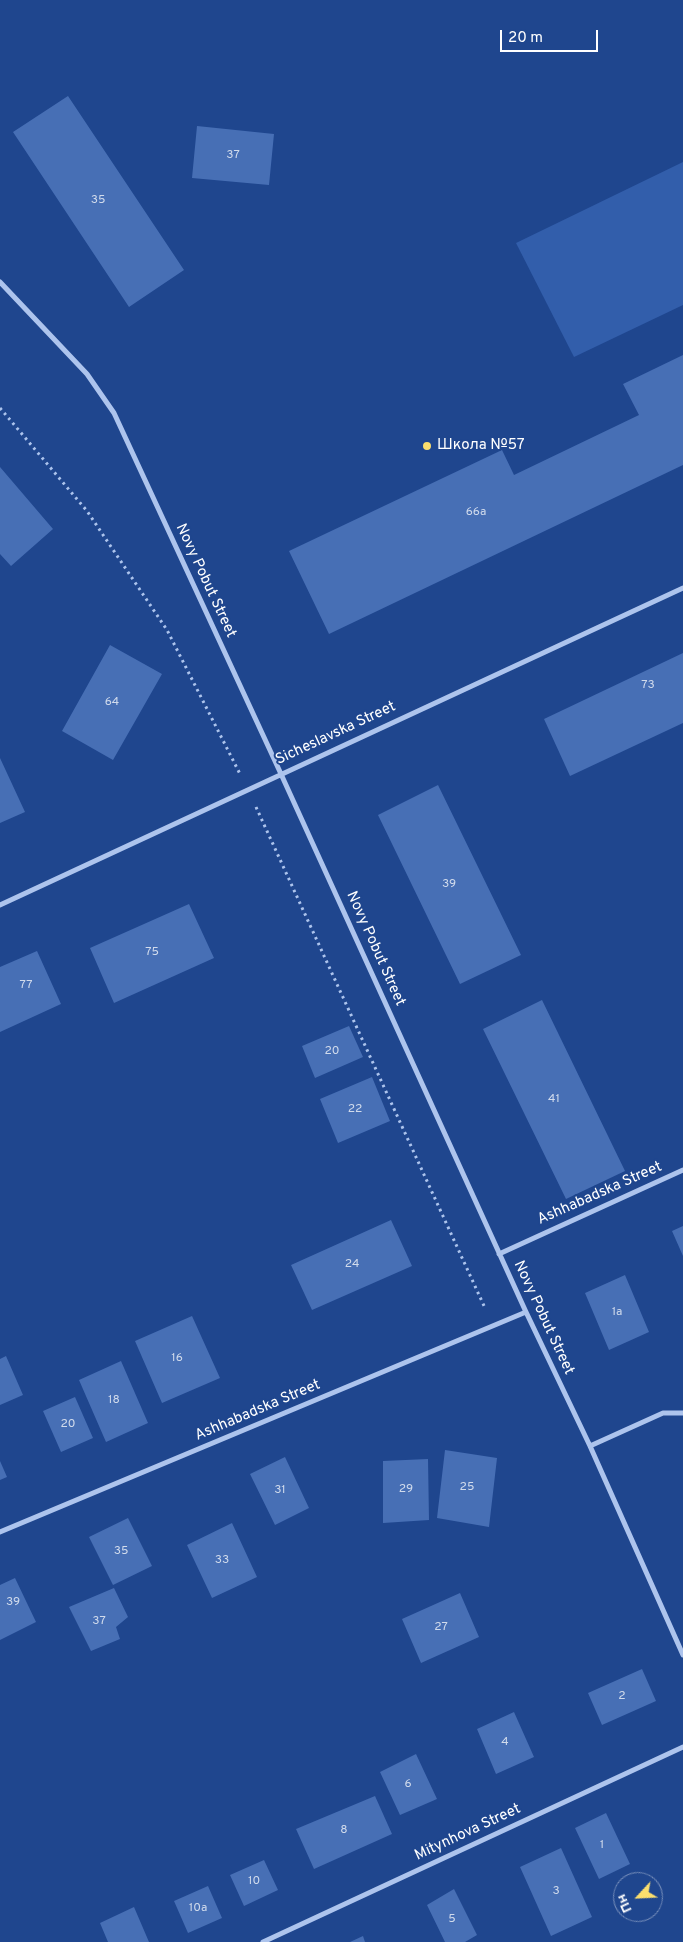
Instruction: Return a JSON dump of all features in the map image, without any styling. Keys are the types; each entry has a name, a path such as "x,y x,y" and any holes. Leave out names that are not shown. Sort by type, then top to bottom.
{"street":[{"name":"Novy Pobut Street","path":"0,282 88,374 114,413 526,1312 590,1446 683,1656"},
{"name":"Sicheslavska Street","path":"0,905 683,588"},
{"name":"Ashhabadska Street","path":"500,1254 683,1170"},
{"name":"Ashhabadska Street","path":"0,1532 526,1312"},
{"path":"590,1446 663,1413 683,1413"},
{"name":"Mitynhova Street","path":"263,1942 683,1746"}],"path":[{"path":"0,408 87,511 167,630 248,790 493,1326"}],"shaded area":[{"path":"683,162 683,305 574,357 516,243"}],"building":[{"path":"68,96 184,270 129,307 13,132"},
{"path":"197,126 274,134 269,185 192,178"},
{"path":"683,355 683,465 329,634 289,551 502,450 514,475 639,415 623,384"},
{"path":"0,467 53,529 11,566 0,554"},
{"path":"110,645 162,674 113,760 62,731"},
{"path":"683,653 683,723 570,776 544,719"},
{"path":"0,758 25,812 0,823"},
{"path":"438,785 521,955 460,984 378,815"},
{"path":"189,904 214,958 114,1003 90,948"},
{"path":"37,951 61,1004 0,1032 0,967"},
{"path":"542,1000 625,1171 566,1199 483,1029"},
{"path":"349,1026 363,1057 315,1078 302,1046"},
{"path":"372,1077 390,1121 338,1143 320,1099"},
{"path":"391,1220 412,1266 312,1310 291,1265"},
{"path":"683,1226 683,1256 672,1231"},
{"path":"625,1275 649,1332 609,1350 585,1293"},
{"path":"192,1316 220,1378 162,1403 135,1341"},
{"path":"6,1356 23,1395 0,1405 0,1359"},
{"path":"121,1361 148,1423 106,1442 79,1380"},
{"path":"75,1397 93,1438 61,1452 43,1411"},
{"path":"445,1450 497,1458 489,1527 437,1518"},
{"path":"285,1457 309,1508 275,1525 250,1474"},
{"path":"428,1459 429,1520 383,1523 383,1461"},
{"path":"0,1461 7,1477 0,1480"},
{"path":"128,1518 152,1566 113,1585 89,1537"},
{"path":"232,1523 257,1577 212,1598 187,1545"},
{"path":"15,1578 36,1622 0,1640 0,1585"},
{"path":"114,1588 128,1617 116,1627 120,1639 91,1651 69,1607"},
{"path":"460,1593 479,1637 421,1663 402,1619"},
{"path":"642,1669 656,1701 602,1725 588,1693"},
{"path":"514,1712 534,1757 496,1774 477,1729"},
{"path":"416,1754 437,1799 400,1815 380,1772"},
{"path":"375,1796 392,1834 314,1869 296,1829"},
{"path":"606,1813 630,1864 599,1879 575,1828"},
{"path":"561,1848 592,1917 551,1936 520,1867"},
{"path":"264,1860 278,1890 244,1906 230,1875"},
{"path":"208,1886 222,1918 188,1933 174,1901"},
{"path":"454,1889 477,1935 465,1942 445,1942 427,1905"},
{"path":"134,1907 149,1942 108,1942 100,1923"},
{"path":"363,1936 365,1942 350,1942"}],"place":[{"name":"Школа №57","path":"427,446"}]}
